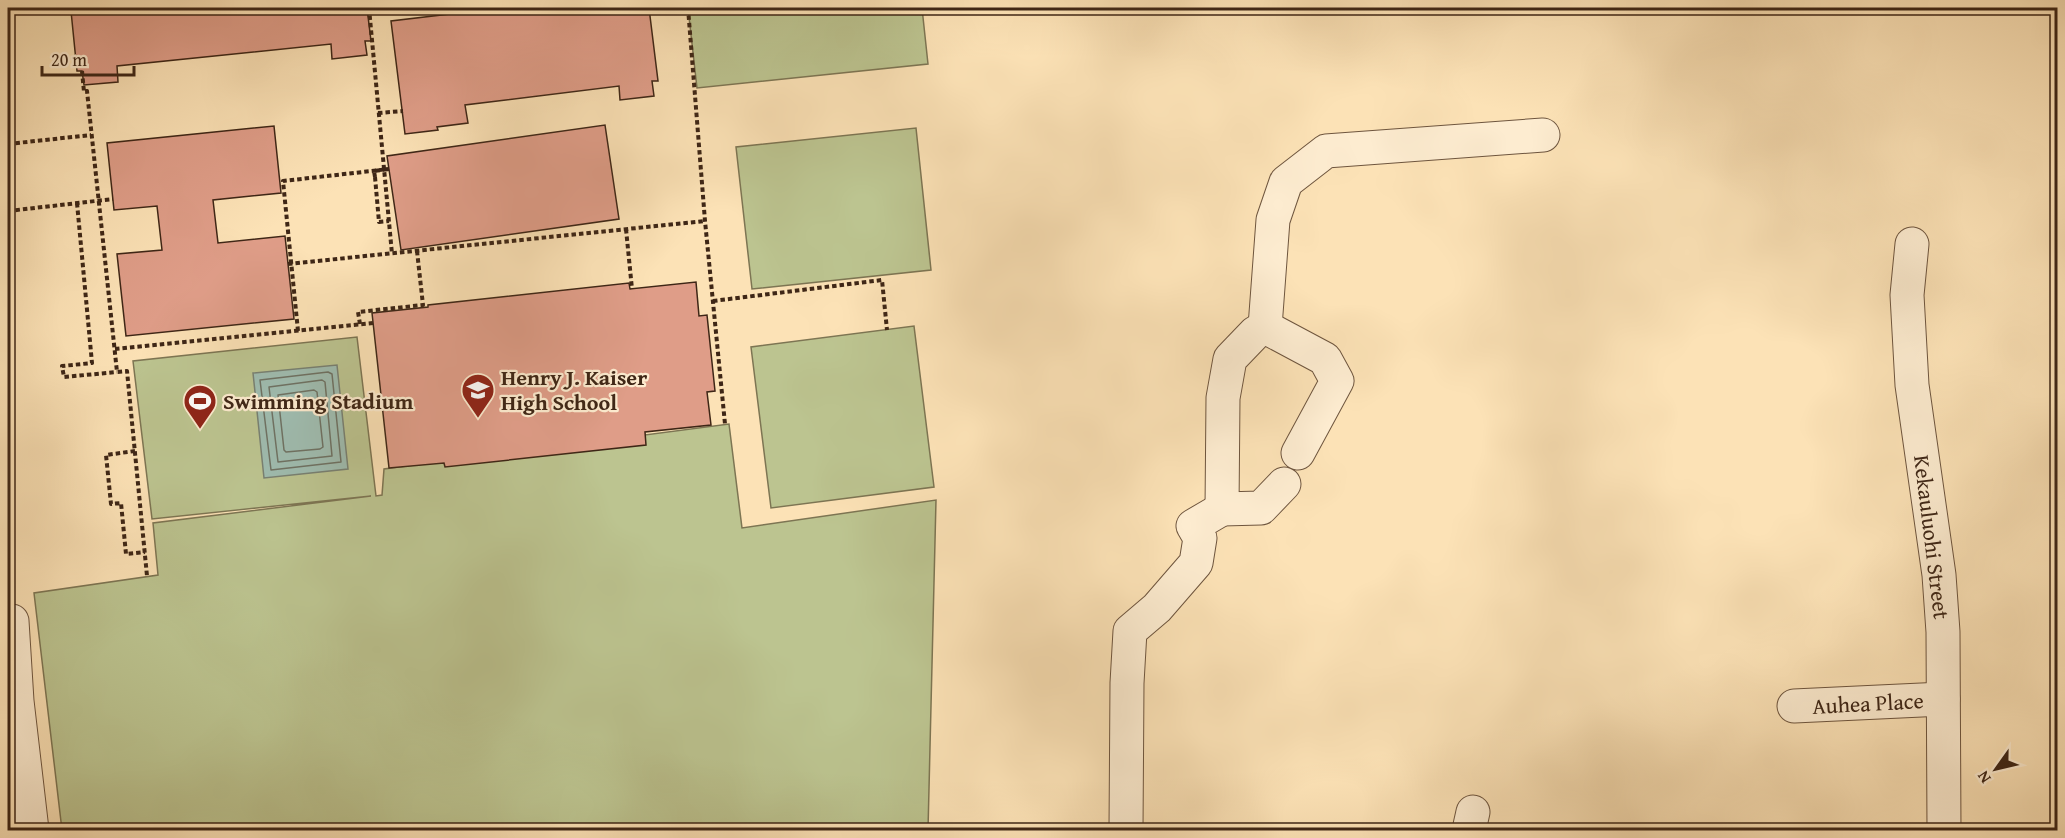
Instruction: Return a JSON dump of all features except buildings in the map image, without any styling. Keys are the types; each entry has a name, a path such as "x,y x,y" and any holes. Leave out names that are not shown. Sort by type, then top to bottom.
{"street":[{"path":"1265,327 1273,220 1286,182 1326,151 1543,135"},
{"name":"Kekauluohi Street","path":"1912,244 1907,295 1912,385 1939,575 1943,632 1944,831"},
{"path":"1265,327 1325,360 1337,381 1298,453"},
{"path":"1222,509 1223,398 1230,359 1255,333 1265,327"},
{"path":"1126,831 1127,683 1130,631 1157,608 1196,563 1200,538 1193,526 1222,509 1261,508 1284,484"},
{"path":"8,622 12,621 17,701 32,831"},
{"name":"Auhea Place","path":"1794,706 1943,699"}],"path":[{"path":"369,8 378,113 386,170 392,254"},
{"path":"688,8 705,221 725,424"},
{"path":"82,71 84,92 87,91 117,372"},
{"path":"378,113 403,111"},
{"path":"8,144 91,135"},
{"path":"298,331 283,181 375,174 386,170"},
{"path":"375,174 379,222 389,221"},
{"path":"8,211 113,199"},
{"path":"77,203 92,363 62,366 63,377 127,371 147,576"},
{"path":"290,264 705,221"},
{"path":"626,229 632,289"},
{"path":"360,324 358,312 423,305 417,251"},
{"path":"713,301 882,280 887,330"},
{"path":"115,349 373,323"},
{"path":"135,451 106,454 111,504 121,503 126,554 145,552"}],"green space":[{"path":"688,8 922,8 928,64 697,88"},
{"path":"916,128 931,270 752,289 736,147"},
{"path":"914,326 934,487 771,508 751,347"},
{"path":"357,337 376,496 382,495 384,469 729,424 742,528 936,500 928,830 62,830 34,593 158,575 153,523 371,496 152,519 133,361"}],"water":[{"path":"337,365 348,469 264,478 253,373"}],"place":[{"name":"Henry J. Kaiser High School","path":"478,419"},
{"name":"Swimming Stadium","path":"200,430"}]}
